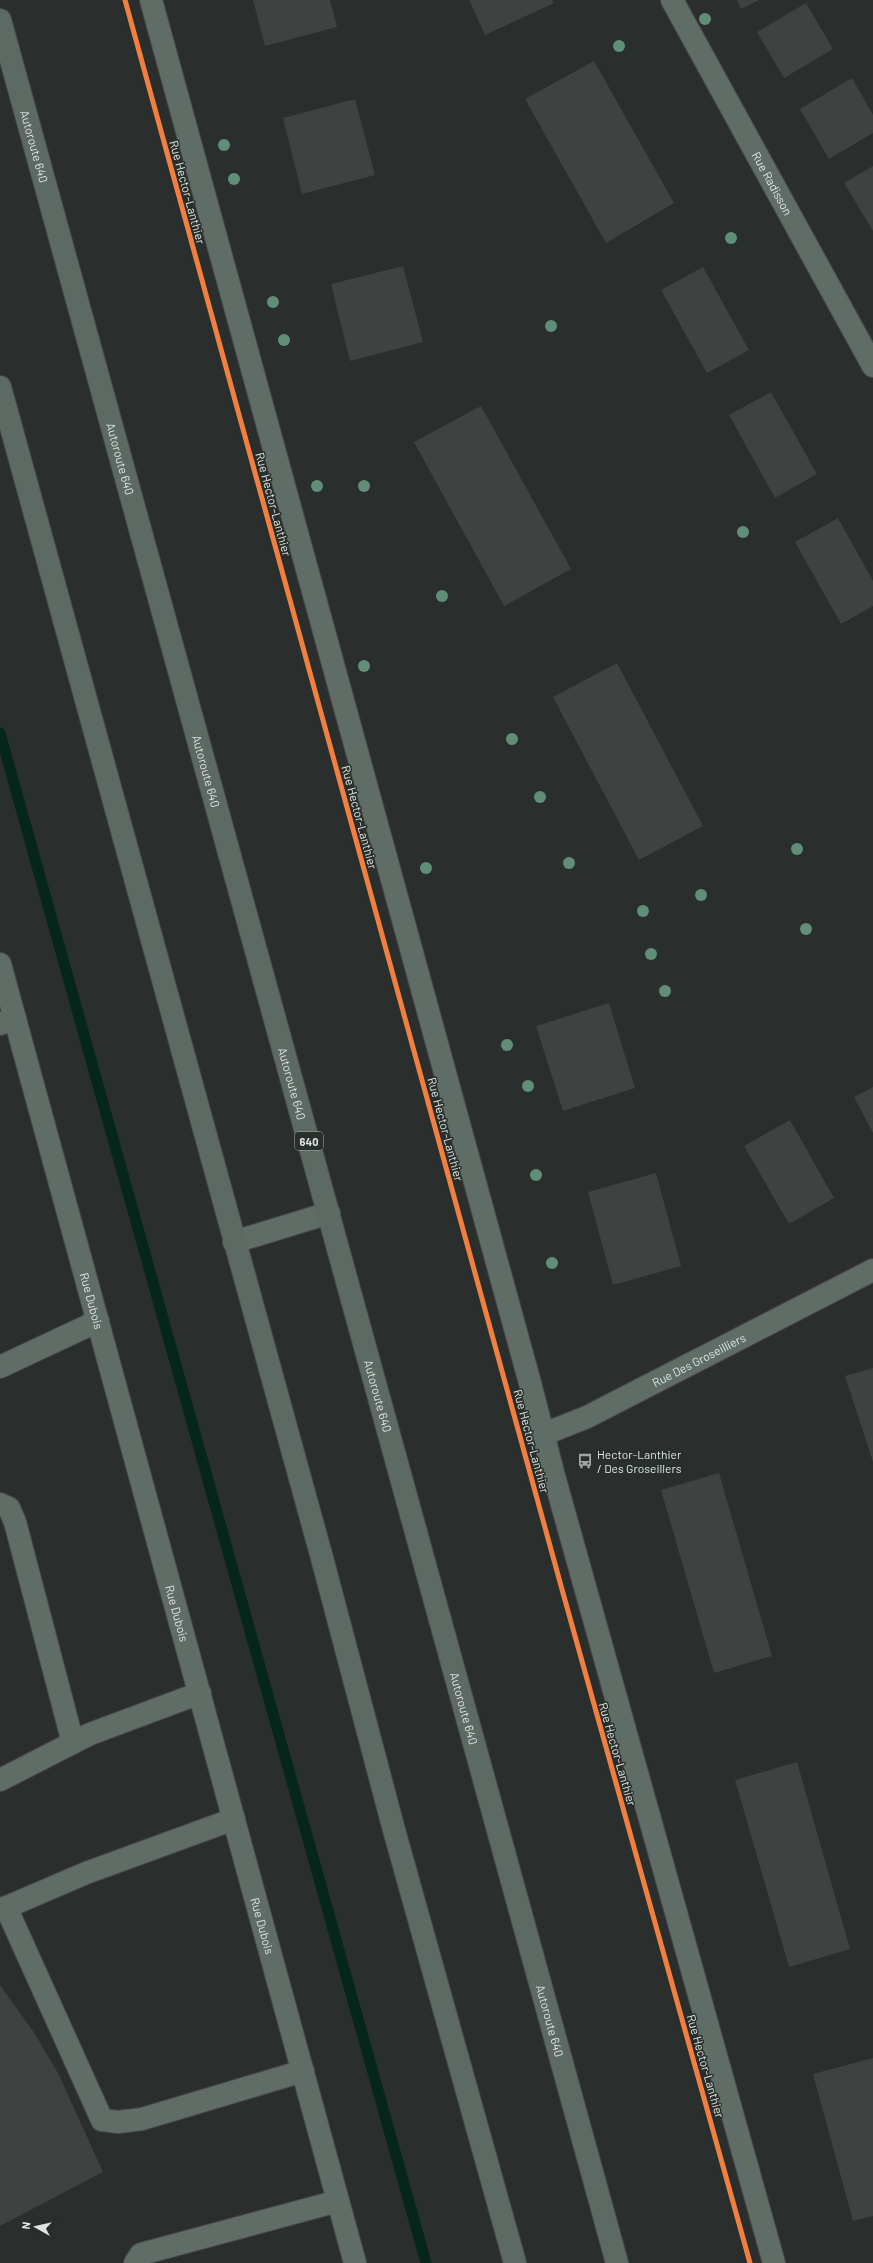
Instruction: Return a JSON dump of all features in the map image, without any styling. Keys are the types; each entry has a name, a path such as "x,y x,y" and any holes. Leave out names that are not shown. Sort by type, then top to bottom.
{"highway":[{"name":"Autoroute 640","path":"0,20 329,1213 616,2263"},
{"path":"0,387 322,1558 394,1830 515,2263"}],"street":[{"name":"Rue Hector-Lanthier","path":"151,0 530,1383 542,1435 774,2263"},
{"name":"Rue Radisson","path":"672,0 873,366"},
{"name":"Rue Dubois","path":"0,964 7,1021 98,1321 355,2263"},
{"path":"234,1242 329,1213"},
{"name":"Rue Des Groseilliers","path":"542,1435 586,1417 873,1270"},
{"path":"0,1367 98,1321"},
{"path":"0,1504 9,1508 15,1522 73,1743"},
{"path":"0,1780 90,1734 200,1693"},
{"path":"234,1819 86,1873 3,1908 102,2120 118,2122 142,2119 303,2071"},
{"path":"135,2263 141,2254 338,2201"}],"building":[{"path":"253,0 330,0 337,27 265,46"},
{"path":"469,0 552,0 554,3 485,35"},
{"path":"737,0 759,0 741,9"},
{"path":"806,3 833,49 784,78 757,32"},
{"path":"594,61 674,203 606,243 525,99"},
{"path":"852,78 873,115 873,133 829,159 800,109"},
{"path":"355,99 375,175 302,194 283,118"},
{"path":"873,166 873,231 844,183"},
{"path":"403,266 423,342 350,361 331,284"},
{"path":"703,267 749,350 707,373 661,290"},
{"path":"771,392 817,474 775,498 729,415"},
{"path":"481,406 571,569 504,606 414,442"},
{"path":"838,518 873,581 873,606 841,624 795,542"},
{"path":"617,663 703,826 639,860 553,697"},
{"path":"609,1003 635,1088 563,1111 536,1026"},
{"path":"873,1087 873,1133 854,1097"},
{"path":"790,1120 834,1198 789,1224 744,1146"},
{"path":"656,1173 681,1266 613,1285 588,1192"},
{"path":"873,1368 873,1462 845,1376"},
{"path":"719,1473 772,1656 714,1673 661,1490"},
{"path":"797,1762 850,1949 789,1967 735,1780"},
{"path":"0,1985 35,2034 58,2073 103,2172 0,2226"},
{"path":"873,2058 873,2216 853,2221 813,2074"}],"waterway":[{"path":"0,733 426,2263"}],"cycle path":[{"path":"125,0 563,1593 750,2263"}],"place":[{"name":"Hector-Lanthier / Des Groseillers","path":"585,1461"}]}
